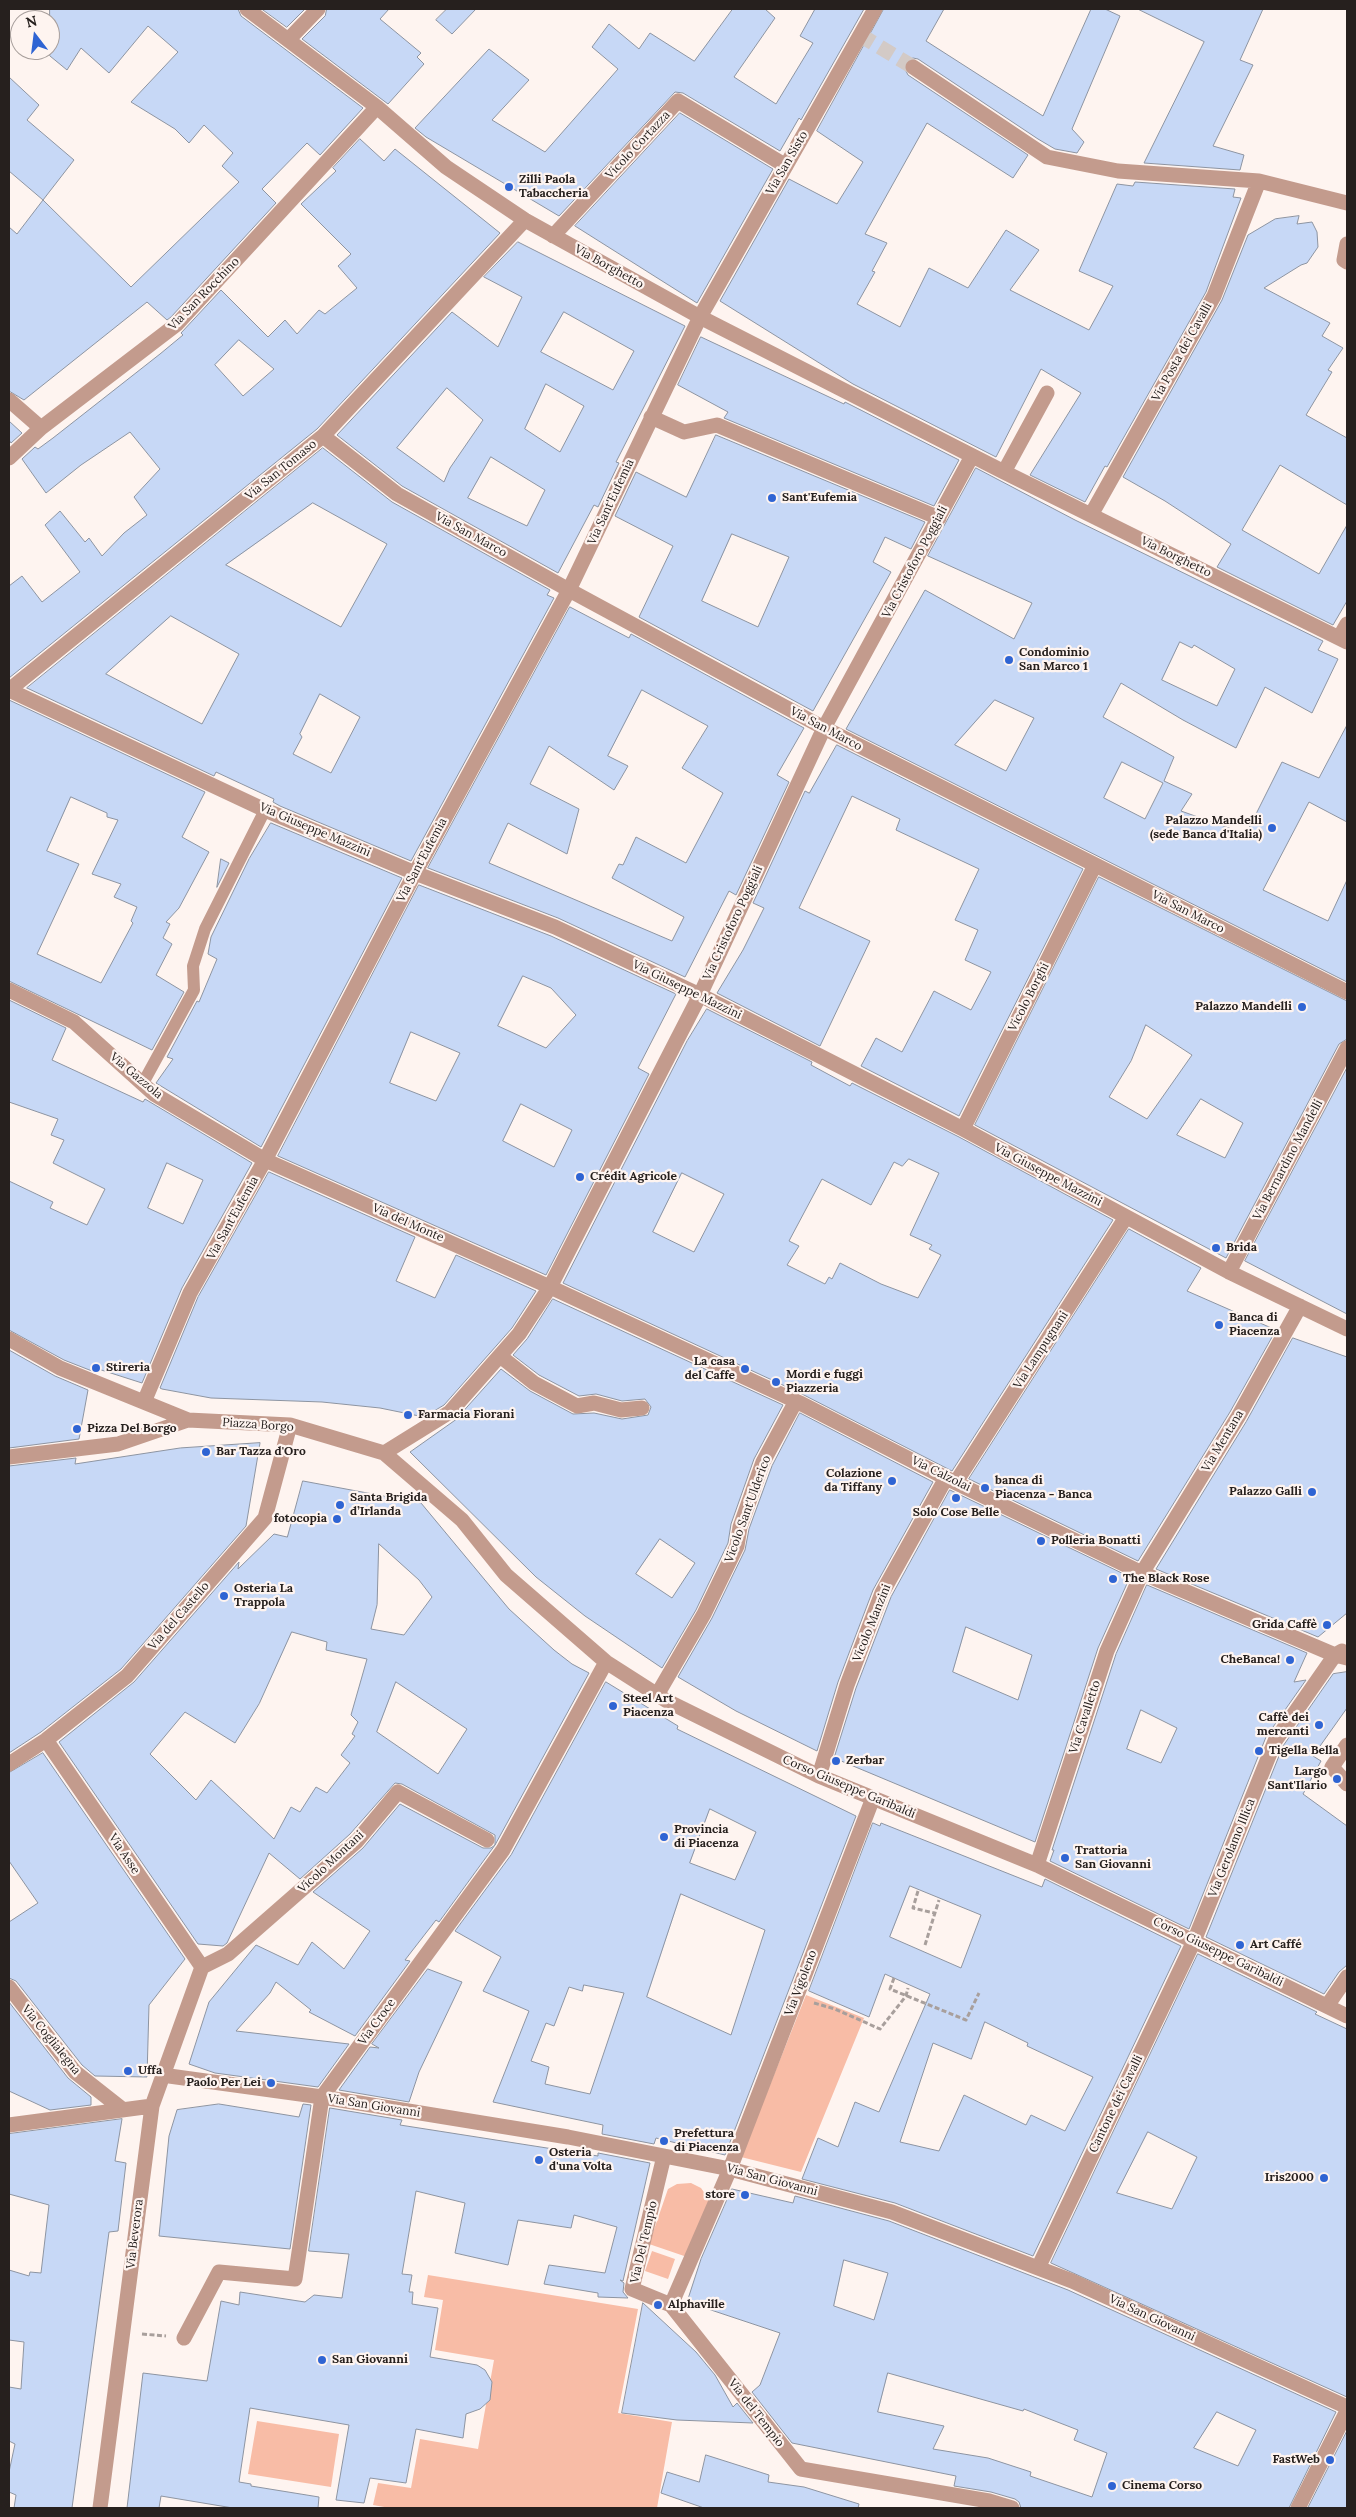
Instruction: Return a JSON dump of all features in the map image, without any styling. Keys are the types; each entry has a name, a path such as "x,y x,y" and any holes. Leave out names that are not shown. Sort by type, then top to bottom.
{"street":[{"name":"Via Borghetto","path":"247,9 377,107 446,167 553,236 700,317 972,456 1343,640"},
{"path":"289,39 318,9"},
{"name":"Via San Sisto","path":"700,317 875,9"},
{"path":"913,67 1047,157 1118,171 1258,181 1347,203"},
{"name":"Vicolo Cortazza","path":"553,236 678,101 786,166"},
{"name":"Via San Rocchino","path":"9,458 41,428 177,324 377,107"},
{"name":"Via Posta dei Cavalli","path":"1090,515 1214,296 1258,181"},
{"name":"Via San Tomaso","path":"9,690 323,436 526,220"},
{"path":"1347,244 1344,260 1347,262"},
{"name":"Via Sant'Eufemia","path":"144,1402 190,1293 265,1160 415,872 569,590 700,317"},
{"path":"1004,472 1046,393"},
{"path":"9,400 41,428"},
{"path":"651,417 684,432 717,425 939,518"},
{"name":"Via San Marco","path":"323,436 397,494 569,590 824,728 1347,992"},
{"name":"Via Cristoforo Poggiali","path":"384,1453 450,1412 519,1334 550,1287 700,995 824,728 972,456"},
{"path":"1343,640 1347,624"},
{"name":"Via Giuseppe Mazzini","path":"9,690 265,810 555,927 700,995 963,1129 1229,1272 1347,1329"},
{"name":"Vicolo Borghi","path":"963,1129 1095,865"},
{"name":"Via Gazzola","path":"9,990 74,1022 154,1094 265,1160"},
{"name":"Via Bernardino Mandelli","path":"1229,1272 1347,1048"},
{"name":"Via del Monte","path":"265,1160 550,1287"},
{"name":"Via Lampugnani","path":"951,1480 1126,1217"},
{"name":"Via Calzolai","path":"550,1287 796,1401 951,1480 1142,1573 1343,1654"},
{"name":"Via Mentana","path":"1142,1573 1238,1417 1300,1306"},
{"name":"Piazza Borgo","path":"9,1339 60,1368 188,1420 290,1425 384,1453"},
{"path":"500,1356 534,1383 577,1406 594,1403 620,1410 642,1408"},
{"name":"Vicolo Sant'Ulderico","path":"657,1695 704,1614 733,1555 763,1462 796,1401"},
{"name":"Piazza Borgo","path":"9,1457 118,1444 188,1420"},
{"name":"Via del Castello","path":"9,1764 46,1740 127,1676 265,1518 290,1425"},
{"name":"Corso Giuseppe Garibaldi","path":"384,1453 462,1520 506,1575 606,1662 657,1695 818,1776 1037,1865 1347,2016"},
{"name":"Vicolo Manzini","path":"818,1776 847,1685 882,1593 951,1480"},
{"name":"Via Cavalletto","path":"1037,1865 1107,1651 1142,1573"},
{"name":"Via Gerolamo Illica","path":"1194,1940 1275,1741 1343,1654"},
{"name":"Via Croce","path":"184,2338 219,2272 295,2280 322,2097 503,1850 606,1662"},
{"name":"Via Asse","path":"46,1740 202,1967"},
{"path":"1347,1745 1332,1766 1347,1784"},
{"name":"Vicolo Montani","path":"202,1967 228,1954 357,1841 398,1792 487,1840"},
{"name":"Via Vigoleno","path":"730,2168 873,1798"},
{"name":"Cantone dei Cavalli","path":"1038,2268 1194,1940"},
{"name":"Via Beverora","path":"100,2508 152,2106 202,1967"},
{"path":"1327,2006 1347,1977"},
{"name":"Via Coglialegna","path":"9,1987 75,2072 122,2109"},
{"name":"Via San Giovanni","path":"162,2075 322,2097 568,2137 730,2168 892,2212 1072,2281 1347,2407"},
{"path":"9,2125 152,2106"},
{"name":"Via Del Tempio","path":"664,2156 632,2289 671,2306"},
{"path":"671,2306 730,2168"},
{"name":"Via del Tempio","path":"671,2306 801,2469 990,2502 1012,2508"},
{"path":"1298,2508 1347,2411"}],"lane":[{"path":"143,1083 194,990 193,966 205,929 265,810"}],"path":[{"path":"918,1891 913,1908 934,1913"},
{"path":"925,1945 939,1900"},
{"path":"894,1978 890,1989 966,2020 979,1993"},
{"path":"835,2009 880,2029 906,1996 908,1988"},
{"path":"123,2332 184,2338"}],"shaded area":[{"path":"806,1995 864,2018 801,2172 741,2157"},
{"path":"691,2183 701,2188 710,2201 690,2258 649,2244 668,2189 677,2184"},
{"path":"652,2251 675,2259 668,2279 645,2271"},
{"path":"428,2275 638,2309 618,2413 672,2422 657,2508 390,2508 373,2505 378,2483 411,2488 420,2439 478,2449 494,2360 435,2350 443,2300 424,2297"},
{"path":"257,2421 339,2434 331,2487 248,2474"}],"building":[{"path":"50,9 238,9 241,16 363,108 320,155 307,143 262,189 276,203 171,317 167,320 147,302 24,400 9,391 9,227 17,234 43,200 131,287 239,182 222,166 233,153 204,125 189,143 175,129 131,102 178,52 148,26 109,73 81,48 67,70 55,60 60,60 60,10"},
{"path":"262,9 305,9 287,27"},
{"path":"327,9 389,9 380,19 421,53 417,57 424,64 388,104 302,39 325,16"},
{"path":"447,9 476,9 452,34 436,20"},
{"path":"733,9 765,9 775,18 734,77 776,104 813,43 800,36 815,9 864,9 801,120 799,118 780,151 683,93 675,92 559,216 426,137 415,128 489,49 529,80 492,120 545,152 618,69 592,47 609,24 639,49 650,33 694,61"},
{"path":"884,9 944,9 926,41 1043,116 1091,9 1105,9 1120,16 1072,129 1084,142 1077,153 1055,149 1038,139 918,59 913,58 906,61 904,67 908,75 1028,155 1013,178 927,123 865,234 887,243 872,271 875,272 857,304 900,327 929,268 968,288 1006,230 1039,250 1010,290 1089,330 1113,286 1079,271 1117,184 1133,186 1135,182 1235,189 1233,197 1241,198 1206,292 1107,467 1105,466 1085,502 1030,475 1081,393 1041,369 996,457 853,384 720,301 789,179 837,204 863,162 817,131"},
{"path":"1138,9 1263,9 1240,60 1253,65 1213,146 1244,155 1240,170 1144,163 1204,42"},
{"path":"9,77 39,105 27,120 74,160 43,200 9,171"},
{"path":"680,113 773,169 697,303 575,226"},
{"path":"360,139 384,161 395,149 500,233 317,429 9,678 9,586 22,576 42,602 80,572 45,525 60,511 85,542 89,538 102,556 124,533 147,515 134,497 160,469 130,432 81,465 46,493 22,459 35,447 38,449 53,438 183,335 181,333 221,290 268,337 285,320 297,334 319,310 325,314 357,288 338,266 351,254 301,204 336,171 333,168","holes":["239,340 274,369 243,396 215,365"]},
{"path":"1299,216 1297,224 1312,222 1317,232 1318,247 1307,263 1264,288 1330,323 1322,336 1343,348 1328,370 1332,372 1306,415 1347,438 1347,505 1280,465 1242,530 1319,574 1347,525 1347,601 1333,625 1217,567 1231,544 1165,501 1123,477 1222,300 1248,235 1275,219"},
{"path":"518,242 685,326 616,462 619,463 598,507 594,505 558,573 402,486 337,435 452,312 498,347 522,297 484,277","holes":["564,312 634,351 613,390 541,352","546,384 584,406 560,452 525,429","447,388 483,420 450,468 444,482 397,448","491,457 545,490 527,526 468,498"]},
{"path":"701,337 844,404 845,402 959,460 934,506 724,418 728,412 678,385"},
{"path":"9,421 22,433 11,443 9,440"},
{"path":"716,435 925,522 911,549 885,537 873,562 891,572 813,711 639,617 673,546 615,516 636,472 686,497","holes":["732,534 789,557 758,627 702,601"]},
{"path":"323,448 392,502 550,590 547,595 554,598 411,861 280,806 273,802 274,799 216,772 214,776 27,688","holes":["313,503 387,544 341,627 226,565","171,616 239,654 202,724 106,674","320,694 360,717 331,773 293,754 302,737 300,734"]},
{"path":"976,468 1075,520 1323,641 1318,650 1338,659 1312,713 1265,687 1236,748 1183,720 1121,683 1103,717 1174,757 1164,781 1192,794 1181,811 1246,834 1282,762 1319,778 1347,725 1347,822 1309,802 1263,890 1328,921 1347,880 1347,982 846,729 925,590 1014,639 1032,603 928,556","holes":["1180,642 1192,648 1194,645 1235,669 1217,706 1162,680","995,700 1034,718 1006,771 955,745","1122,762 1163,783 1145,819 1104,798"]},
{"path":"570,607 629,638 631,634 804,728 777,775 789,782 736,895 729,891 685,977 558,918 428,868","holes":["642,690 708,726 682,768 723,793 686,863 636,837 623,865 619,864 612,878 684,917 672,941 489,863 508,823 567,854 579,809 530,784 549,746 614,790 628,766 608,756"]},
{"path":"9,700 205,792 182,837 209,852 179,908 166,922 170,924 163,938 172,944 156,975 184,992 152,1050 9,981","holes":["71,797 107,813 107,817 118,820 92,874 121,884 114,897 137,907 131,921 133,923 101,983 37,954 79,864 47,851"]},
{"path":"837,745 1083,869 959,1116 861,1066 876,1038 902,1052 934,991 971,1010 991,972 965,960 978,930 955,920 979,869 896,830 900,819 852,796 799,908 870,941 820,1046 717,993 743,950 764,908 753,903 805,791 809,793"},
{"path":"271,823 402,878 261,1147 156,1083 173,1059 167,1057 197,1001 199,1002 217,959 208,954 211,937 249,859"},
{"path":"221,859 229,863 217,887"},
{"path":"1099,877 1347,1001 1347,1039 1339,1044 1226,1258 975,1125","holes":["1146,1025 1192,1055 1147,1119 1109,1097 1131,1061","1201,1099 1243,1123 1225,1158 1177,1135"]},
{"path":"419,885 551,936 676,994 638,1068 649,1074 546,1275 278,1156","holes":["523,976 551,988 576,1015 546,1048 498,1026","411,1032 460,1053 436,1101 390,1083","521,1104 572,1130 554,1167 503,1141"]},
{"path":"9,1000 66,1028 52,1060 143,1102 145,1099 252,1163 182,1288 142,1383 92,1367 92,1371 64,1360 9,1330 9,1181 53,1202 50,1208 87,1225 105,1189 53,1163 64,1140 51,1135 58,1119 9,1102","holes":["167,1163 203,1180 183,1224 148,1208"]},
{"path":"707,1009 812,1062 811,1065 850,1086 852,1083 959,1137 1113,1220 952,1471 800,1393 563,1283 687,1041","holes":["909,1159 939,1173 910,1235 932,1245 929,1249 941,1255 918,1298 881,1284 840,1263 832,1279 829,1277 825,1284 787,1265 799,1246 789,1241 822,1179 871,1205 894,1162 902,1166","682,1173 724,1194 694,1252 653,1232"]},
{"path":"1347,1068 1347,1314 1245,1261"},
{"path":"269,1172 415,1237 396,1281 435,1298 456,1255 536,1291 512,1328 444,1405 424,1417 380,1408 322,1402 211,1398 162,1389 160,1388 198,1297"},
{"path":"1129,1229 1201,1268 1187,1291 1276,1330 1230,1412 1138,1561 969,1479"},
{"path":"553,1299 783,1405 754,1459 731,1524 728,1543 696,1610 662,1668 585,1616 536,1577 410,1452 461,1416 459,1416 501,1369 530,1391 573,1414 594,1413 622,1419 648,1415 651,1407 645,1399 622,1401 596,1394 579,1396 539,1375 513,1355 527,1339","holes":["660,1539 695,1563 672,1598 636,1574"]},
{"name":"Palazzo Galli","path":"1293,1338 1347,1357 1347,1613 1318,1637 1156,1569 1246,1422"},
{"path":"9,1350 55,1376 88,1390 79,1439 9,1448"},
{"path":"800,1413 933,1482 873,1590 838,1682 817,1751 736,1711 678,1677 712,1618 745,1550 749,1529 772,1466"},
{"path":"260,1443 246,1526 121,1669 41,1732 9,1753 9,1466 76,1458 75,1464 180,1448"},
{"path":"303,1481 421,1503 509,1609 554,1650 572,1664 589,1673 495,1845 495,1835 402,1784 395,1783 350,1834 300,1879 269,1853 227,1943 223,1946 198,1944 59,1742 134,1682 239,1562 238,1569 274,1534 287,1537","holes":["379,1544 419,1580 432,1597 404,1635 371,1629 377,1605","292,1632 327,1642 326,1650 367,1659 351,1715 358,1722 352,1734 355,1736 341,1755 350,1763 327,1793 316,1787 300,1812 291,1807 274,1839 211,1780 196,1800 150,1754 185,1712 235,1743 259,1704","396,1682 467,1729 438,1774 377,1732"]},
{"path":"950,1490 1130,1577 1098,1648 1035,1842 834,1758 856,1688 891,1597","holes":["966,1627 1032,1655 1018,1700 953,1672"]},
{"path":"1147,1585 1307,1653 1294,1682 1306,1680 1266,1737 1189,1929 1050,1861 1116,1654","holes":["1141,1710 1177,1728 1161,1763 1127,1749"]},
{"path":"1347,1672 1347,1708 1313,1756 1321,1761 1303,1794 1347,1826 1347,1965 1339,1972 1324,1994 1206,1937 1283,1746 1333,1674"},
{"path":"606,1682 678,1726 677,1729 856,1816 725,2155 656,2138 654,2144 602,2134 603,2125 493,2102 529,2011 483,1991 501,1957 455,1931 511,1855","holes":["710,1809 756,1832 735,1880 690,1863","681,1894 765,1930 731,2035 647,1997","584,1985 624,1993 590,2094 545,2084 549,2067 531,2061 546,2023 554,2026 569,1987 582,1991"]},
{"path":"43,1753 185,1959 149,2005 147,2077 95,2076 82,2065 16,1981 9,1978 9,1922 38,1903 9,1861 9,1773"},
{"path":"400,1804 483,1848 491,1848 495,1845 439,1922 436,1920 405,1960 410,1961 355,2036 309,2012 311,2010 276,1982 270,1993 236,2031 349,2044 318,2087 215,2073 189,2064 209,2002 256,1945 298,1965 312,1942 344,1969 370,1931 313,1892 363,1848"},
{"path":"873,1823 880,1826 881,1823 1042,1887 1045,1879 1181,1946 1033,2256 895,2203 802,2179 818,2138 838,2147 855,2102 879,2112 930,1994 885,1974 869,2017 809,1991","holes":["910,1886 981,1915 961,1968 890,1937","985,2022 1028,2043 1027,2046 1093,2077 1065,2131 1031,2115 1026,2125 964,2095 939,2151 900,2142 933,2043 971,2059"]},
{"path":"1198,1954 1317,2012 1315,2014 1347,2029 1347,2397 1051,2263","holes":["1148,2132 1197,2157 1172,2209 1117,2193"]},
{"path":"428,1969 462,1982 419,2072 409,2102 339,2090 370,2047 379,2048 372,2044"},
{"path":"9,2002 68,2078 91,2097 91,2105 50,2110 9,2091"},
{"path":"219,2104 299,2117 303,2104 311,2105 290,2249 159,2236 169,2136 177,2110"},
{"path":"330,2108 402,2120 400,2125 598,2156 598,2153 650,2163 623,2281 620,2280 624,2283 623,2292 628,2298 598,2297 598,2293 544,2284 549,2265 605,2273 617,2227 574,2215 571,2228 518,2220 508,2265 455,2253 465,2203 416,2191 402,2274 412,2275 409,2292 413,2292 412,2304 438,2308 430,2357 477,2365 485,2370 492,2382 490,2400 480,2409 466,2414 463,2438 416,2429 406,2483 370,2478 364,2503 336,2500 349,2425 250,2408 239,2482 251,2484 251,2486 319,2497 318,2508 233,2508 161,2496 159,2508 127,2508 143,2373 207,2381 221,2301 239,2305 240,2292 305,2302 314,2295 342,2298 349,2254 309,2251"},
{"path":"122,2119 115,2161 126,2163 118,2231 109,2232 72,2508 14,2508 16,2495 9,2492 9,2472 15,2444 9,2441 9,2387 21,2389 24,2342 9,2340 9,2270 29,2276 30,2272 41,2273 49,2205 9,2194 9,2134"},
{"path":"732,2189 793,2203 795,2196 889,2221 1068,2290 1336,2412 1289,2508 1021,2508 1019,2502 1015,2499 991,2492 954,2486 956,2476 792,2443 752,2392 760,2385 780,2333 687,2302 701,2259","holes":["844,2260 888,2273 874,2320 834,2306","888,2373 1023,2411 1024,2409 1078,2430 1074,2440 1107,2453 1092,2497 1030,2476 1031,2472 988,2458 933,2449 944,2426 878,2412","1217,2412 1256,2430 1238,2466 1194,2448"]},
{"path":"643,2303 696,2352 715,2375 733,2407 737,2403 753,2423 677,2420 622,2413"},
{"path":"1347,2431 1347,2508 1308,2508"},
{"path":"706,2455 769,2475 768,2482 804,2487 859,2504 858,2508 704,2508 661,2493 667,2472 699,2482"}],"tunnel":[{"path":"860,35 913,67"}],"place":[{"name":"Zilli Paola Tabaccheria","path":"509,187"},
{"name":"Sant'Eufemia","path":"772,498"},
{"name":"Condominio San Marco 1","path":"1009,660"},
{"name":"Palazzo Mandelli (sede Banca d'Italia)","path":"1272,828"},
{"name":"Palazzo Mandelli","path":"1302,1007"},
{"name":"Crédit Agricole","path":"580,1177"},
{"name":"Brida","path":"1216,1248"},
{"name":"Banca di Piacenza","path":"1219,1325"},
{"name":"Stireria","path":"96,1368"},
{"name":"La casa del Caffe","path":"745,1369"},
{"name":"Mordi e fuggi Piazzeria","path":"776,1382"},
{"name":"Farmacia Fiorani","path":"408,1415"},
{"name":"Pizza Del Borgo","path":"77,1429"},
{"name":"Bar Tazza d'Oro","path":"206,1452"},
{"name":"Colazione da Tiffany","path":"892,1481"},
{"name":"banca di Piacenza - Banca","path":"985,1488"},
{"name":"Palazzo Galli","path":"1312,1492"},
{"name":"Solo Cose Belle","path":"956,1498"},
{"name":"Santa Brigida d’Irlanda","path":"340,1505"},
{"name":"fotocopia","path":"337,1519"},
{"name":"Polleria Bonatti","path":"1041,1541"},
{"name":"The Black Rose","path":"1113,1579"},
{"name":"Osteria La Trappola","path":"224,1596"},
{"name":"Grida Caffè","path":"1327,1625"},
{"name":"CheBanca!","path":"1290,1660"},
{"name":"Steel Art Piacenza","path":"613,1706"},
{"name":"Caffè dei mercanti","path":"1319,1725"},
{"name":"Tigella Bella","path":"1259,1751"},
{"name":"Zerbar","path":"836,1761"},
{"name":"Largo Sant'Ilario","path":"1337,1779"},
{"name":"Provincia di Piacenza","path":"664,1837"},
{"name":"Trattoria San Giovanni","path":"1065,1858"},
{"name":"Art Caffé","path":"1240,1945"},
{"name":"Uffa","path":"128,2071"},
{"name":"Paolo Per Lei","path":"271,2083"},
{"name":"Prefettura di Piacenza","path":"664,2141"},
{"name":"Osteria d'una Volta","path":"539,2160"},
{"name":"Iris2000","path":"1324,2178"},
{"name":"store","path":"745,2195"},
{"name":"Alphaville","path":"658,2305"},
{"name":"San Giovanni","path":"322,2360"},
{"name":"FastWeb","path":"1330,2460"},
{"name":"Cinema Corso","path":"1112,2486"}]}
